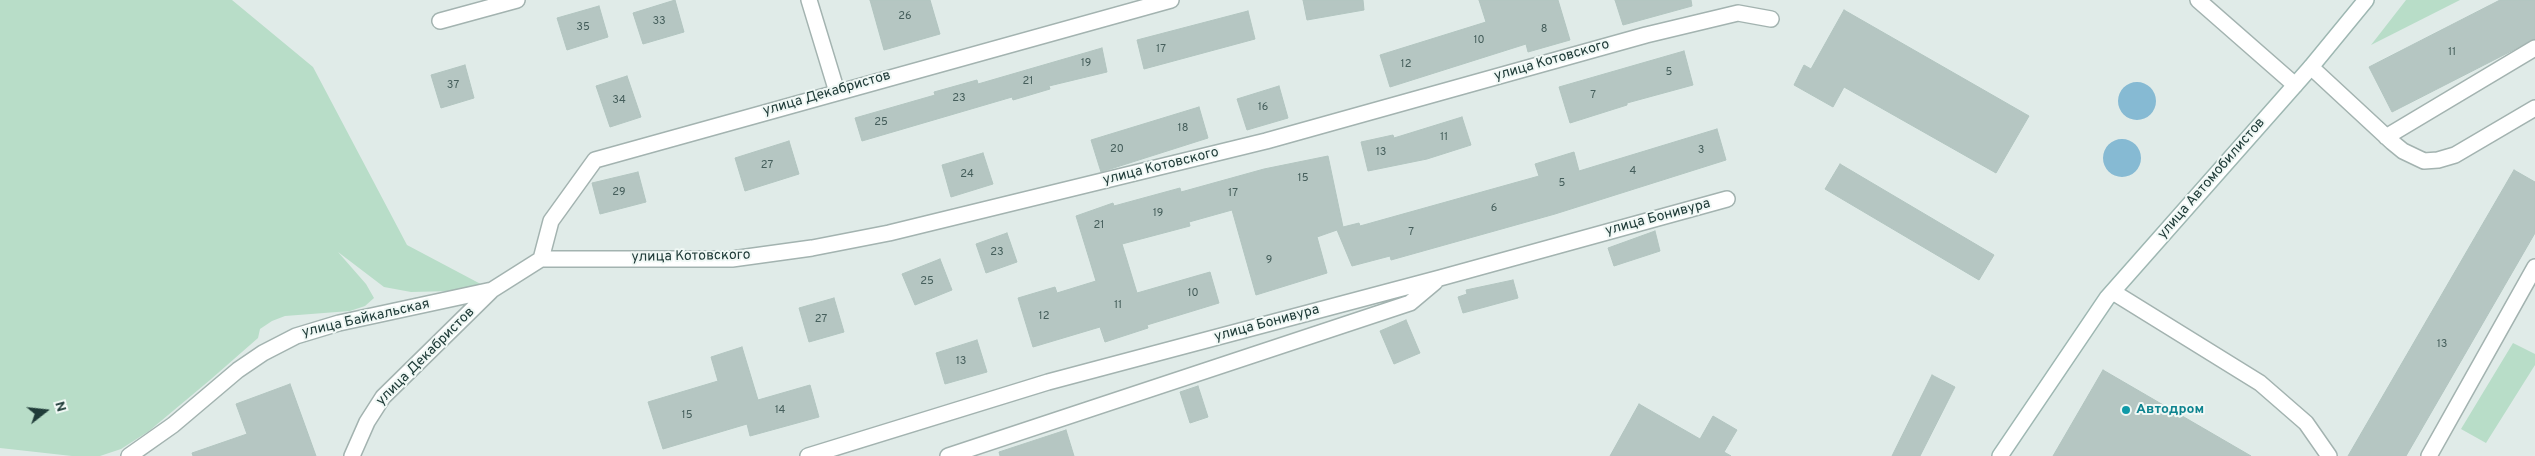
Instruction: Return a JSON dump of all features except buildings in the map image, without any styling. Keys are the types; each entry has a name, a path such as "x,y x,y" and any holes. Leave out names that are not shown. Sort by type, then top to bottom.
{"street":[{"path":"440,21 517,0"},
{"path":"809,0 837,92"},
{"name":"улица Декабристов","path":"541,259 551,221 595,160 1170,0"},
{"path":"2198,0 2295,85"},
{"name":"улица Автомобилистов","path":"2000,456 2113,292 2311,67 2366,0"},
{"name":"улица Котовского","path":"541,259 732,259 851,241 1266,141 1646,36 1738,13 1771,19"},
{"path":"2386,137 2535,48"},
{"path":"2311,67 2386,137 2419,160 2438,160 2461,152 2535,108"},
{"name":"улица Бонивура","path":"808,456 1048,382 1440,278 1727,199"},
{"name":"улица Байкальская","path":"129,456 173,425 238,370 264,352 296,336 339,323 492,290 541,259"},
{"path":"2429,456 2535,267"},
{"path":"948,456 1410,303 1440,278"},
{"name":"улица Декабристов","path":"352,456 360,436 383,397 492,290"},
{"path":"2113,292 2260,383 2306,423 2329,456"}],"green space":[{"path":"0,0 232,0 313,67 407,245 492,290 411,292 384,287 338,252 366,284 374,298 365,306 350,311 285,316 272,321 260,329 258,338 210,380 149,431 121,449 100,456 72,456 0,448"},
{"path":"2406,0 2460,0 2371,45"},
{"path":"2513,343 2535,354 2535,365 2486,443 2461,429"}],"water":[{"path":"2137,82 2151,87 2156,101 2151,115 2137,120 2123,115 2118,101 2123,87"},
{"path":"2122,139 2129,140 2135,145 2140,151 2140,165 2135,171 2129,176 2122,177 2115,176 2109,171 2104,165 2103,158 2104,151 2109,145 2115,140"}],"place":[{"name":"Автодром","path":"2126,410"}]}
